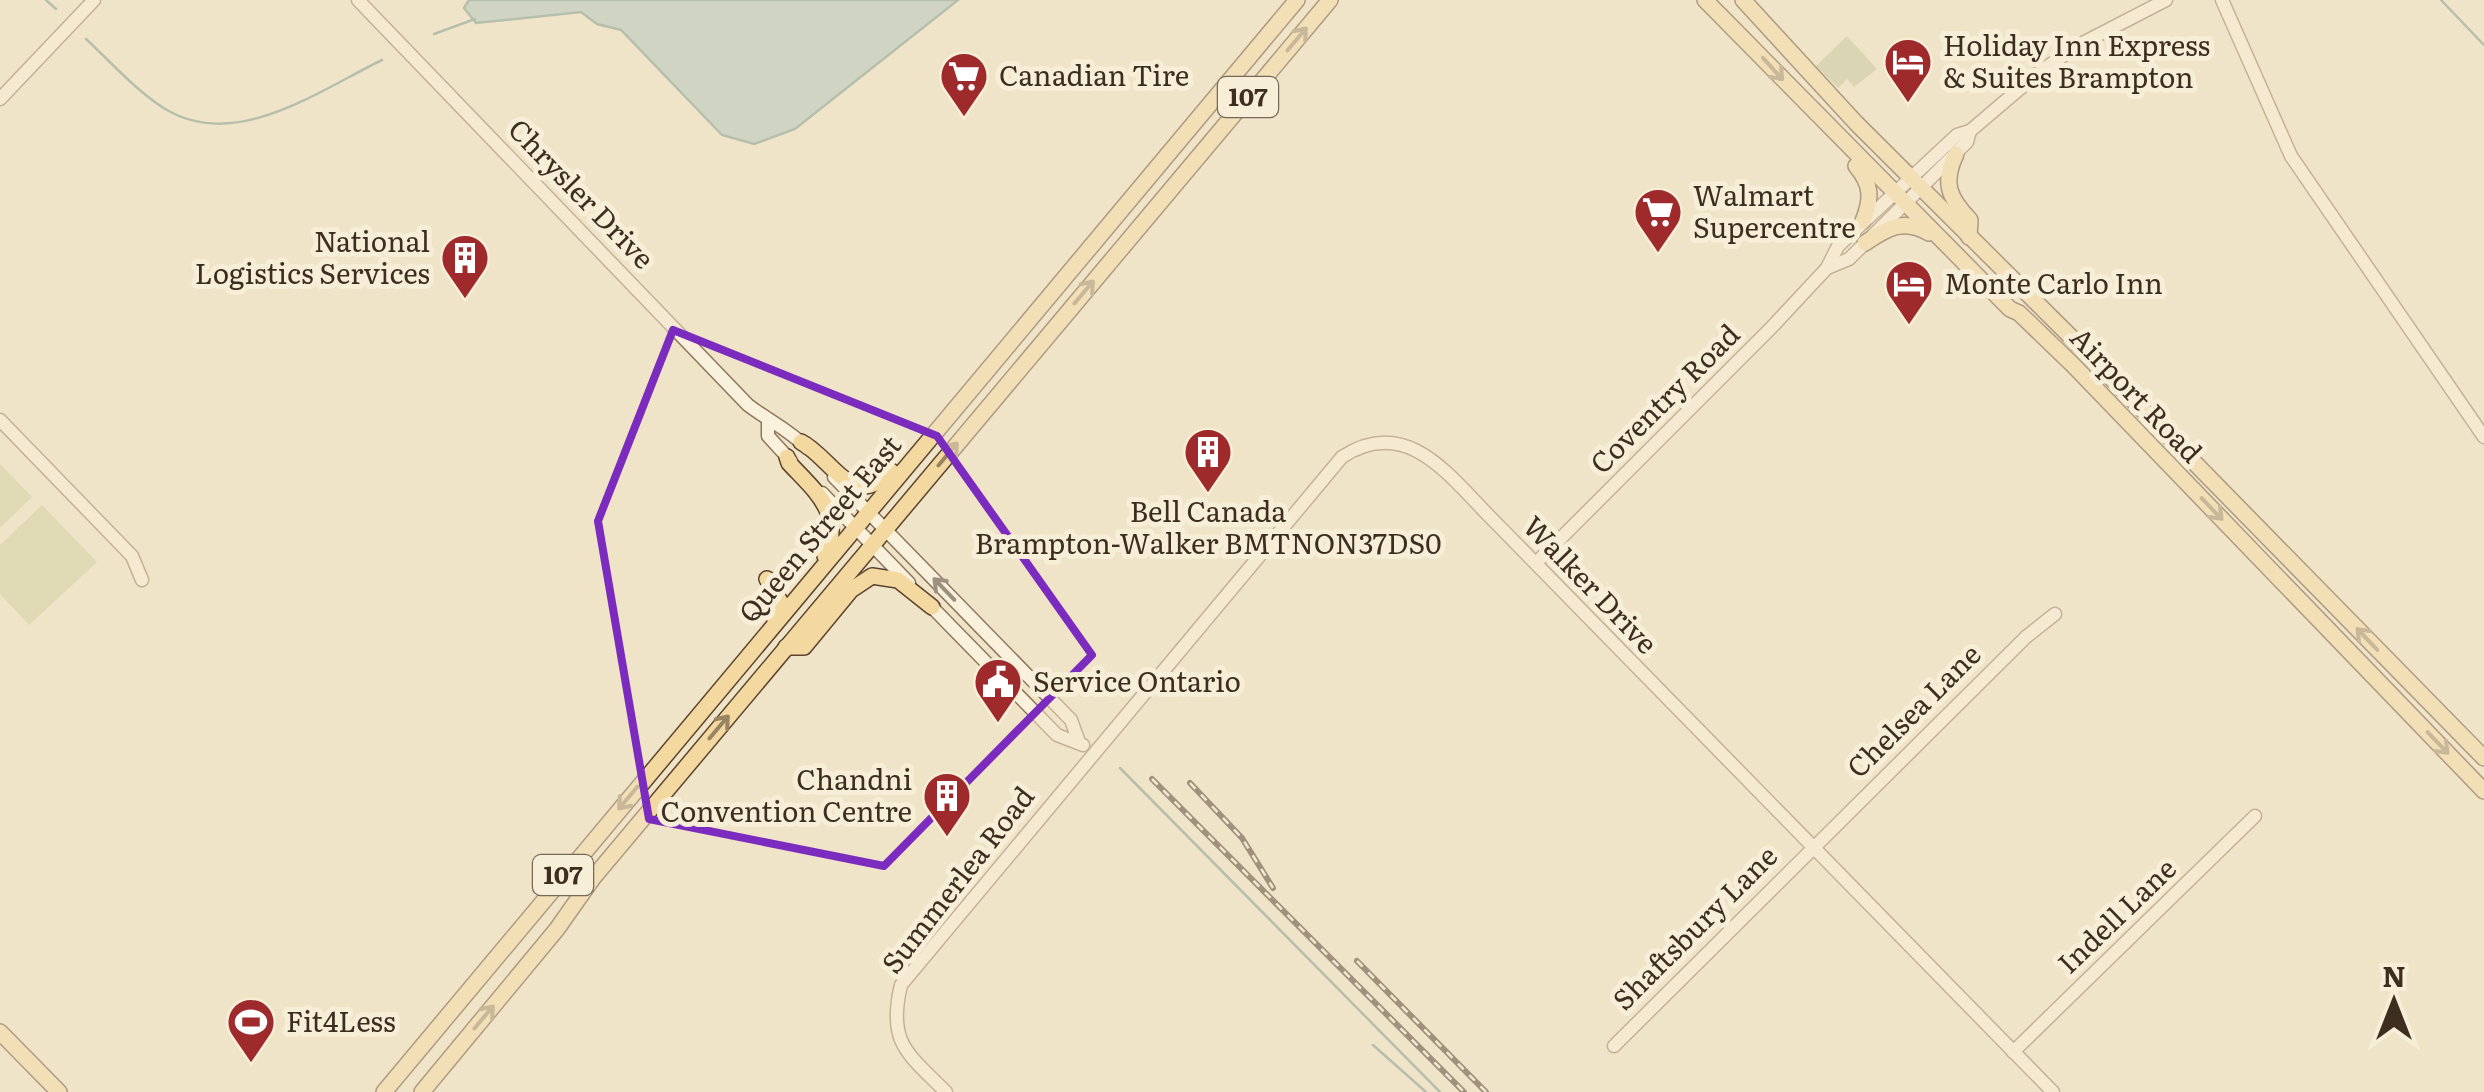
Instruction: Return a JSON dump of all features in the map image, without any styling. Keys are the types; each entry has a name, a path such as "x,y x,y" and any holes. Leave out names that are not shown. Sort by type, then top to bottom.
{"main road":[{"name":"Queen Street East","path":"384,1092 1297,0"},
{"name":"Queen Street East","path":"422,1092 557,929 593,878 1330,0"},
{"name":"Airport Road","path":"1704,0 1944,244 2074,365 2484,790"},
{"name":"Airport Road","path":"1742,0 1916,183 2484,758"},
{"path":"1842,142 1846,156 1867,180 1870,190 1863,221"},
{"path":"1956,154 1947,187 1970,220 1970,237"},
{"path":"1865,243 1887,228 1912,225 1944,244"},
{"path":"801,442 842,480 863,485 883,479 919,438 930,438"},
{"path":"774,624 780,600 766,578 802,590 828,547 830,520 824,500 789,464 787,457"},
{"path":"786,647 804,647 851,590 872,576 898,580 932,608"},
{"path":"0,1032 59,1092"}],"street":[{"path":"0,99 94,0"},
{"name":"Chrysler Drive","path":"358,0 703,359 768,420 782,424 885,528 1071,720 1079,742"},
{"path":"1916,183 1957,136 1970,131 2030,80 2077,46 2166,0"},
{"path":"2222,0 2291,156 2484,437"},
{"path":"1916,183 1956,154 1967,142 1970,131"},
{"name":"Coventry Road","path":"1536,563 1771,328 1827,268 1838,246 1863,221 1916,183"},
{"name":"Coventry Road","path":"1827,268 1849,259 1899,198"},
{"path":"0,420 132,556 142,580"},
{"name":"Chrysler Drive","path":"768,420 768,436 871,545 1057,735 1079,742"},
{"name":"Walker Drive","path":"1092,754 1342,457 1374,441 1390,440 1421,452 1536,563 1575,608 2052,1092"},
{"name":"Chelsea Lane","path":"1812,847 2026,636 2055,614"},
{"path":"1079,742 1092,754"},
{"name":"Summerlea Road","path":"946,1092 904,1051 898,1036 896,1004 901,985 1092,754"},
{"name":"Indell Lane","path":"2013,1052 2255,816"},
{"name":"Shaftsbury Lane","path":"1614,1046 1812,847"}],"highlighted area":[{"path":"673,330 937,436 1092,655 884,866 649,819 598,521"}],"green space":[{"path":"1847,36 1877,69 1854,87 1847,79 1838,88 1816,66"},
{"path":"0,464 32,497 0,528"},
{"path":"42,505 97,562 29,625 0,594 0,545"}],"water":[{"path":"469,0 958,0 795,129 754,144 722,135 621,30 597,24 581,12 476,23 464,8"}],"waterway":[{"path":"46,0 56,9"},
{"path":"2441,0 2484,45"},
{"path":"434,34 475,19"},
{"path":"86,39 135,86 167,110 194,121 221,124 278,112 382,60"},
{"path":"1120,768 1440,1092"},
{"path":"1373,1045 1426,1092"}],"railway":[{"path":"1152,779 1464,1092"},
{"path":"1190,783 1242,838 1273,888"},
{"path":"1357,961 1486,1092"}],"place":[{"name":"Holiday Inn Express & Suites Brampton","path":"1908,104"},
{"name":"Canadian Tire","path":"964,118"},
{"name":"Walmart Supercentre","path":"1658,254"},
{"name":"National Logistics Services","path":"465,300"},
{"name":"Monte Carlo Inn","path":"1909,326"},
{"name":"Bell Canada Brampton-Walker BMTNON37DS0","path":"1208,494"},
{"name":"Service Ontario","path":"998,724"},
{"name":"Chandni Convention Centre","path":"947,838"},
{"name":"Fit4Less","path":"251,1064"}]}
